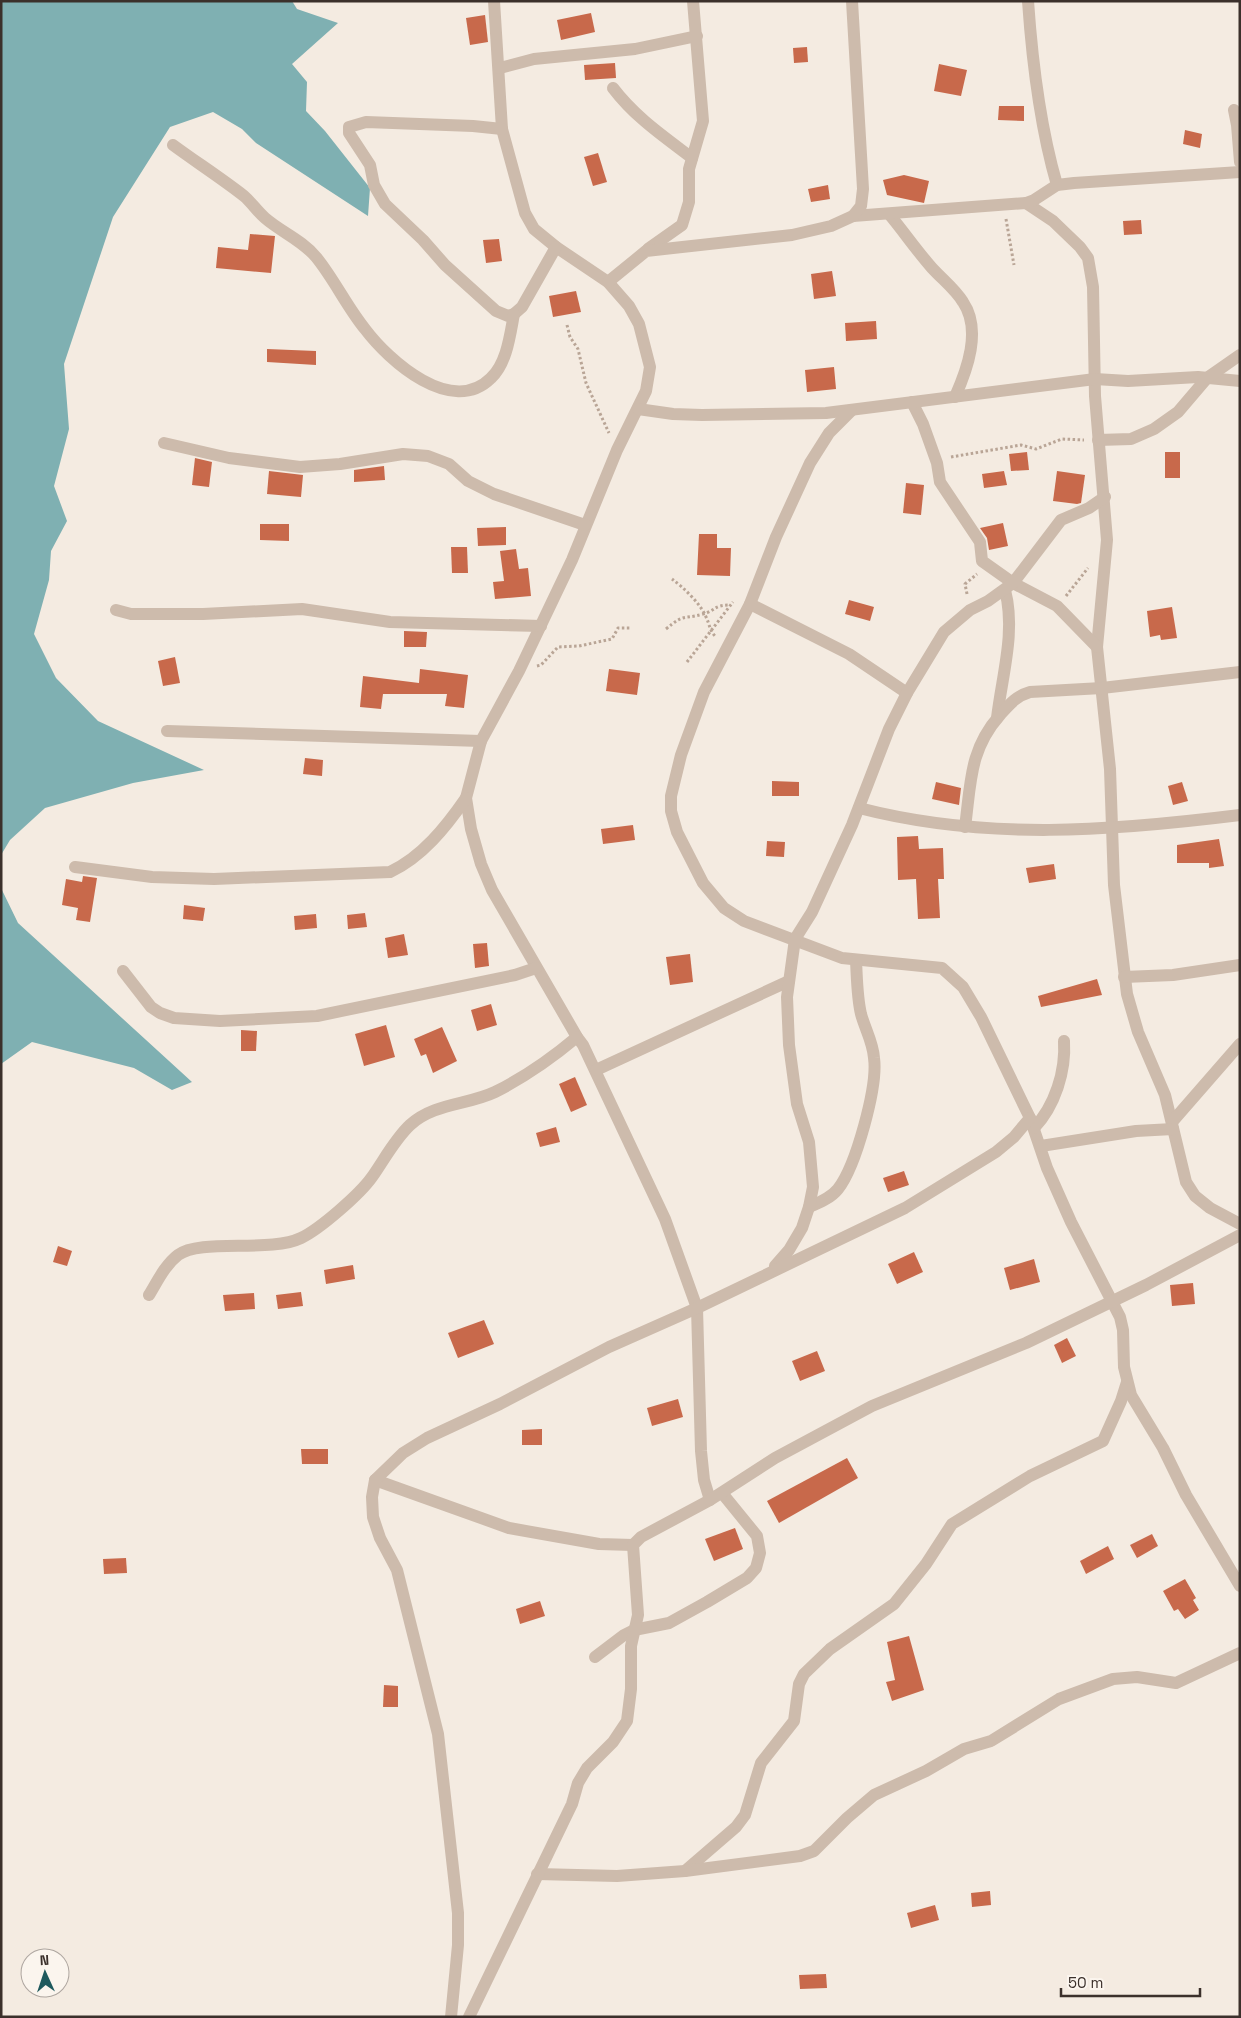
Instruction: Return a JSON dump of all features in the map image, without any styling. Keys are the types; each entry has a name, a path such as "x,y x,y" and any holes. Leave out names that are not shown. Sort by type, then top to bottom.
{"street":[{"path":"75,867 152,877 214,879 390,872 406,865 425,848 453,818 466,798 481,741 519,671 572,560 617,450 646,391 650,367 646,345 632,312 608,282 556,247 534,229 525,213 502,130 500,68 494,1"},
{"path":"608,282 682,225 688,202 692,158 703,121 693,1"},
{"path":"852,1 863,189 861,206 853,216"},
{"path":"1028,1 1049,158 1057,185"},
{"path":"500,68 534,59 635,49 697,36"},
{"path":"613,88 634,113 692,158"},
{"path":"1234,110 1238,125 1240,162"},
{"path":"502,130 473,126 366,122 350,127 349,133 370,165 374,185 385,204 396,217 423,240 445,265 492,308 508,316 514,314"},
{"path":"173,145 243,196 265,218 298,241 316,257 366,331 388,354 420,380 438,389 460,390 476,388 491,378 500,365 514,314 526,301 556,247"},
{"path":"646,251 792,236 831,226 853,216 1026,203 1057,185 1240,172"},
{"path":"1026,203 1067,233 1088,258 1093,287 1095,379 1093,441 1105,497 1107,540 1097,647 1110,769 1114,885 1124,978 1138,1032 1162,1087 1186,1182 1195,1196 1210,1208 1240,1224"},
{"path":"889,214 914,248 965,304 971,321 972,339 966,371 955,397"},
{"path":"1093,441 1131,439 1154,429 1178,412 1207,378 1240,355"},
{"path":"638,408 673,414 735,416 851,412 912,402 1095,379 1128,381 1207,378 1240,380"},
{"path":"912,402 924,424 937,462 940,482 980,542 982,561 1009,586 1057,606 1097,647"},
{"path":"851,412 829,433 810,463 776,538 750,604 704,692 681,755 670,796 671,811 677,832 703,883 724,908 744,921 822,952 856,961 921,964 942,968 963,987 981,1017 1032,1123 1047,1168 1071,1222 1113,1300 1123,1330 1127,1382 1131,1395 1163,1448 1186,1495 1240,1586"},
{"path":"164,443 229,458 300,467 340,464 403,454 428,456 449,464 468,481 494,494 585,525"},
{"path":"770,1271 789,1250 802,1228 813,1187 809,1142 797,1104 789,1045 787,997 795,940 812,912 859,808 888,729 907,693 944,632 970,610 1009,586 1061,520 1089,508 1105,497"},
{"path":"997,718 1009,646 1009,586"},
{"path":"750,604 849,654 907,693"},
{"path":"116,610 131,614 202,614 302,609 390,622 541,626"},
{"path":"966,827 970,777 980,743 997,718 1019,695 1030,692 1102,688 1240,672"},
{"path":"167,731 481,741"},
{"path":"466,798 471,829 481,864 508,921 576,1037 583,1045 596,1070 664,1219 697,1308 701,1451 704,1480 710,1500"},
{"path":"859,808 915,821 1026,831 1112,829 1240,814"},
{"path":"809,1207 823,1202 837,1190 848,1172 859,1141 873,1085 875,1060 860,1012 856,961"},
{"path":"1124,978 1173,975 1240,965"},
{"path":"123,971 151,1007 160,1013 174,1018 220,1021 317,1016 515,975 536,968"},
{"path":"596,1070 789,981"},
{"path":"150,1295 170,1262 179,1254 199,1248 282,1244 301,1238 323,1223 362,1190 410,1125 444,1107 493,1093 559,1052 576,1037"},
{"path":"451,2017 458,1945 458,1912 438,1734 397,1570 380,1538 373,1517 372,1496 375,1480 403,1453 427,1438 493,1407 609,1347 697,1308 770,1271 842,1238 932,1192 996,1152 1032,1123 1044,1118 1058,1086 1065,1056 1064,1041"},
{"path":"1041,1146 1173,1125 1240,1044"},
{"path":"375,1480 518,1530 599,1544 633,1545 641,1537 722,1493 775,1458 872,1406 1026,1343 1240,1235"},
{"path":"685,1870 736,1827 746,1815 761,1763 794,1721 800,1684 804,1674 830,1648 894,1604 921,1570 952,1524 1030,1476 1092,1448 1103,1441 1121,1402 1127,1382"},
{"path":"595,1657 624,1635 634,1630 669,1623 747,1578 756,1568 760,1554 757,1536 722,1493"},
{"path":"469,2017 572,1804 578,1783 587,1768 613,1742 627,1721 634,1630 638,1615 633,1545"},
{"path":"537,1874 617,1876 788,1858 814,1851 862,1803 874,1795 926,1771 964,1749 991,1741 1059,1698 1119,1678 1137,1677 1176,1683 1240,1653"}],"path":[{"path":"1004,206 1014,265"},
{"path":"567,325 570,337 578,349 586,383 617,450"},
{"path":"937,462 946,458 1021,446 1036,449 1062,439 1093,441"},
{"path":"970,610 965,584 983,569 982,561"},
{"path":"1057,606 1091,564"},
{"path":"672,579 688,591 705,614 710,631 728,647"},
{"path":"687,662 736,598"},
{"path":"666,629 681,617 705,614 718,605 730,605"},
{"path":"519,671 541,665 558,647 579,646 612,639 618,628 631,628"}],"water":[{"path":"1,1 292,1 297,9 338,23 292,64 307,82 306,111 325,131 370,188 368,216 256,143 242,129 213,112 170,127 113,217 64,364 69,429 54,486 67,521 51,551 49,580 34,634 56,678 98,721 204,770 133,783 45,808 10,840 1,855"},
{"path":"1,888 18,923 192,1082 172,1090 134,1068 32,1042 1,1064"}],"building":[{"path":"591,13 595,32 561,40 557,20"},
{"path":"485,15 488,42 470,45 466,18"},
{"path":"807,47 808,62 794,63 793,48"},
{"path":"615,63 616,78 585,80 584,65"},
{"path":"939,64 967,70 961,96 934,91"},
{"path":"999,106 1024,106 1024,121 998,120"},
{"path":"1185,130 1202,134 1200,148 1183,144"},
{"path":"598,153 607,182 593,186 584,157"},
{"path":"904,175 929,181 924,203 887,195 883,180"},
{"path":"828,185 830,199 811,202 808,189"},
{"path":"1141,220 1142,234 1124,235 1123,221"},
{"path":"250,234 275,236 271,273 216,268 218,247 248,250"},
{"path":"499,239 502,261 486,263 483,240"},
{"path":"832,271 836,296 814,299 811,274"},
{"path":"576,291 581,312 553,317 549,296"},
{"path":"876,321 877,339 846,341 845,323"},
{"path":"267,349 316,351 316,365 267,362"},
{"path":"834,367 836,389 807,392 805,370"},
{"path":"1027,452 1029,470 1011,471 1009,454"},
{"path":"1165,452 1180,452 1180,478 1165,478"},
{"path":"195,458 212,462 209,487 192,485"},
{"path":"384,466 385,480 354,482 354,470"},
{"path":"269,471 303,475 301,497 267,494"},
{"path":"1004,471 1007,485 984,488 982,474"},
{"path":"1057,471 1085,475 1081,503 1053,501"},
{"path":"906,483 924,485 921,515 903,513"},
{"path":"1003,523 1008,546 989,550 987,538 980,528"},
{"path":"260,524 289,524 289,541 260,540"},
{"path":"506,527 506,545 478,546 477,528"},
{"path":"699,534 717,534 717,548 731,548 730,576 697,575"},
{"path":"451,547 467,547 468,573 452,573"},
{"path":"516,549 519,569 528,568 531,596 495,599 493,582 504,581 500,551"},
{"path":"849,600 874,607 870,621 845,614"},
{"path":"1172,607 1177,638 1161,640 1160,635 1150,637 1147,611"},
{"path":"404,631 427,632 426,647 404,647"},
{"path":"175,657 180,683 163,686 158,661"},
{"path":"420,669 468,675 464,708 445,706 447,694 383,694 381,709 360,707 363,676 419,683"},
{"path":"609,669 640,673 637,695 606,691"},
{"path":"305,758 323,760 322,776 303,774"},
{"path":"772,781 799,782 799,796 772,796"},
{"path":"936,782 961,788 959,805 932,799"},
{"path":"1182,782 1188,801 1173,805 1168,786"},
{"path":"633,825 635,840 603,844 601,829"},
{"path":"918,836 919,849 943,848 944,879 938,879 940,918 918,919 916,879 898,880 897,837"},
{"path":"1219,839 1224,866 1209,868 1209,863 1177,863 1177,845"},
{"path":"767,841 785,842 784,857 766,856"},
{"path":"1054,864 1056,879 1029,883 1026,868"},
{"path":"83,876 97,878 90,922 76,920 78,908 62,905 66,879 82,882"},
{"path":"184,905 205,908 203,921 183,919"},
{"path":"365,913 367,927 348,929 347,915"},
{"path":"316,914 317,928 295,930 294,916"},
{"path":"404,934 408,955 388,958 385,938"},
{"path":"487,943 489,966 475,968 473,944"},
{"path":"690,954 693,982 670,985 666,957"},
{"path":"1097,979 1102,995 1041,1007 1038,996"},
{"path":"491,1004 497,1025 477,1031 471,1010"},
{"path":"386,1025 395,1057 364,1066 355,1034"},
{"path":"442,1027 457,1061 433,1073 426,1054 421,1056 414,1039"},
{"path":"241,1030 257,1031 256,1051 241,1051"},
{"path":"575,1077 587,1105 571,1112 559,1084"},
{"path":"556,1127 560,1142 540,1147 536,1133"},
{"path":"904,1171 909,1185 888,1192 883,1178"},
{"path":"58,1246 72,1251 67,1266 53,1262"},
{"path":"914,1252 923,1272 897,1284 888,1264"},
{"path":"1034,1259 1040,1282 1010,1290 1004,1268"},
{"path":"353,1265 355,1279 326,1284 324,1270"},
{"path":"1193,1283 1195,1304 1172,1306 1170,1285"},
{"path":"301,1292 303,1306 278,1309 276,1295"},
{"path":"254,1293 255,1309 225,1311 223,1295"},
{"path":"484,1320 494,1344 458,1358 448,1333"},
{"path":"1067,1338 1076,1356 1062,1363 1054,1345"},
{"path":"817,1351 825,1371 800,1381 792,1361"},
{"path":"678,1399 683,1417 652,1426 647,1408"},
{"path":"542,1429 542,1445 522,1445 522,1430"},
{"path":"301,1449 328,1449 328,1464 302,1464"},
{"path":"847,1458 858,1478 779,1523 767,1501"},
{"path":"735,1528 743,1549 714,1561 705,1539"},
{"path":"1152,1534 1158,1546 1137,1558 1130,1545"},
{"path":"1108,1546 1114,1559 1086,1574 1080,1561"},
{"path":"126,1558 127,1573 104,1574 103,1559"},
{"path":"1185,1579 1196,1598 1193,1600 1199,1610 1185,1619 1178,1609 1174,1611 1163,1591"},
{"path":"540,1601 545,1616 520,1624 516,1609"},
{"path":"909,1636 924,1690 892,1701 886,1682 895,1680 887,1642"},
{"path":"384,1685 398,1686 398,1707 383,1707"},
{"path":"990,1891 991,1905 972,1907 971,1893"},
{"path":"935,1905 939,1920 911,1928 907,1913"},
{"path":"826,1974 827,1988 800,1989 799,1975"}]}
